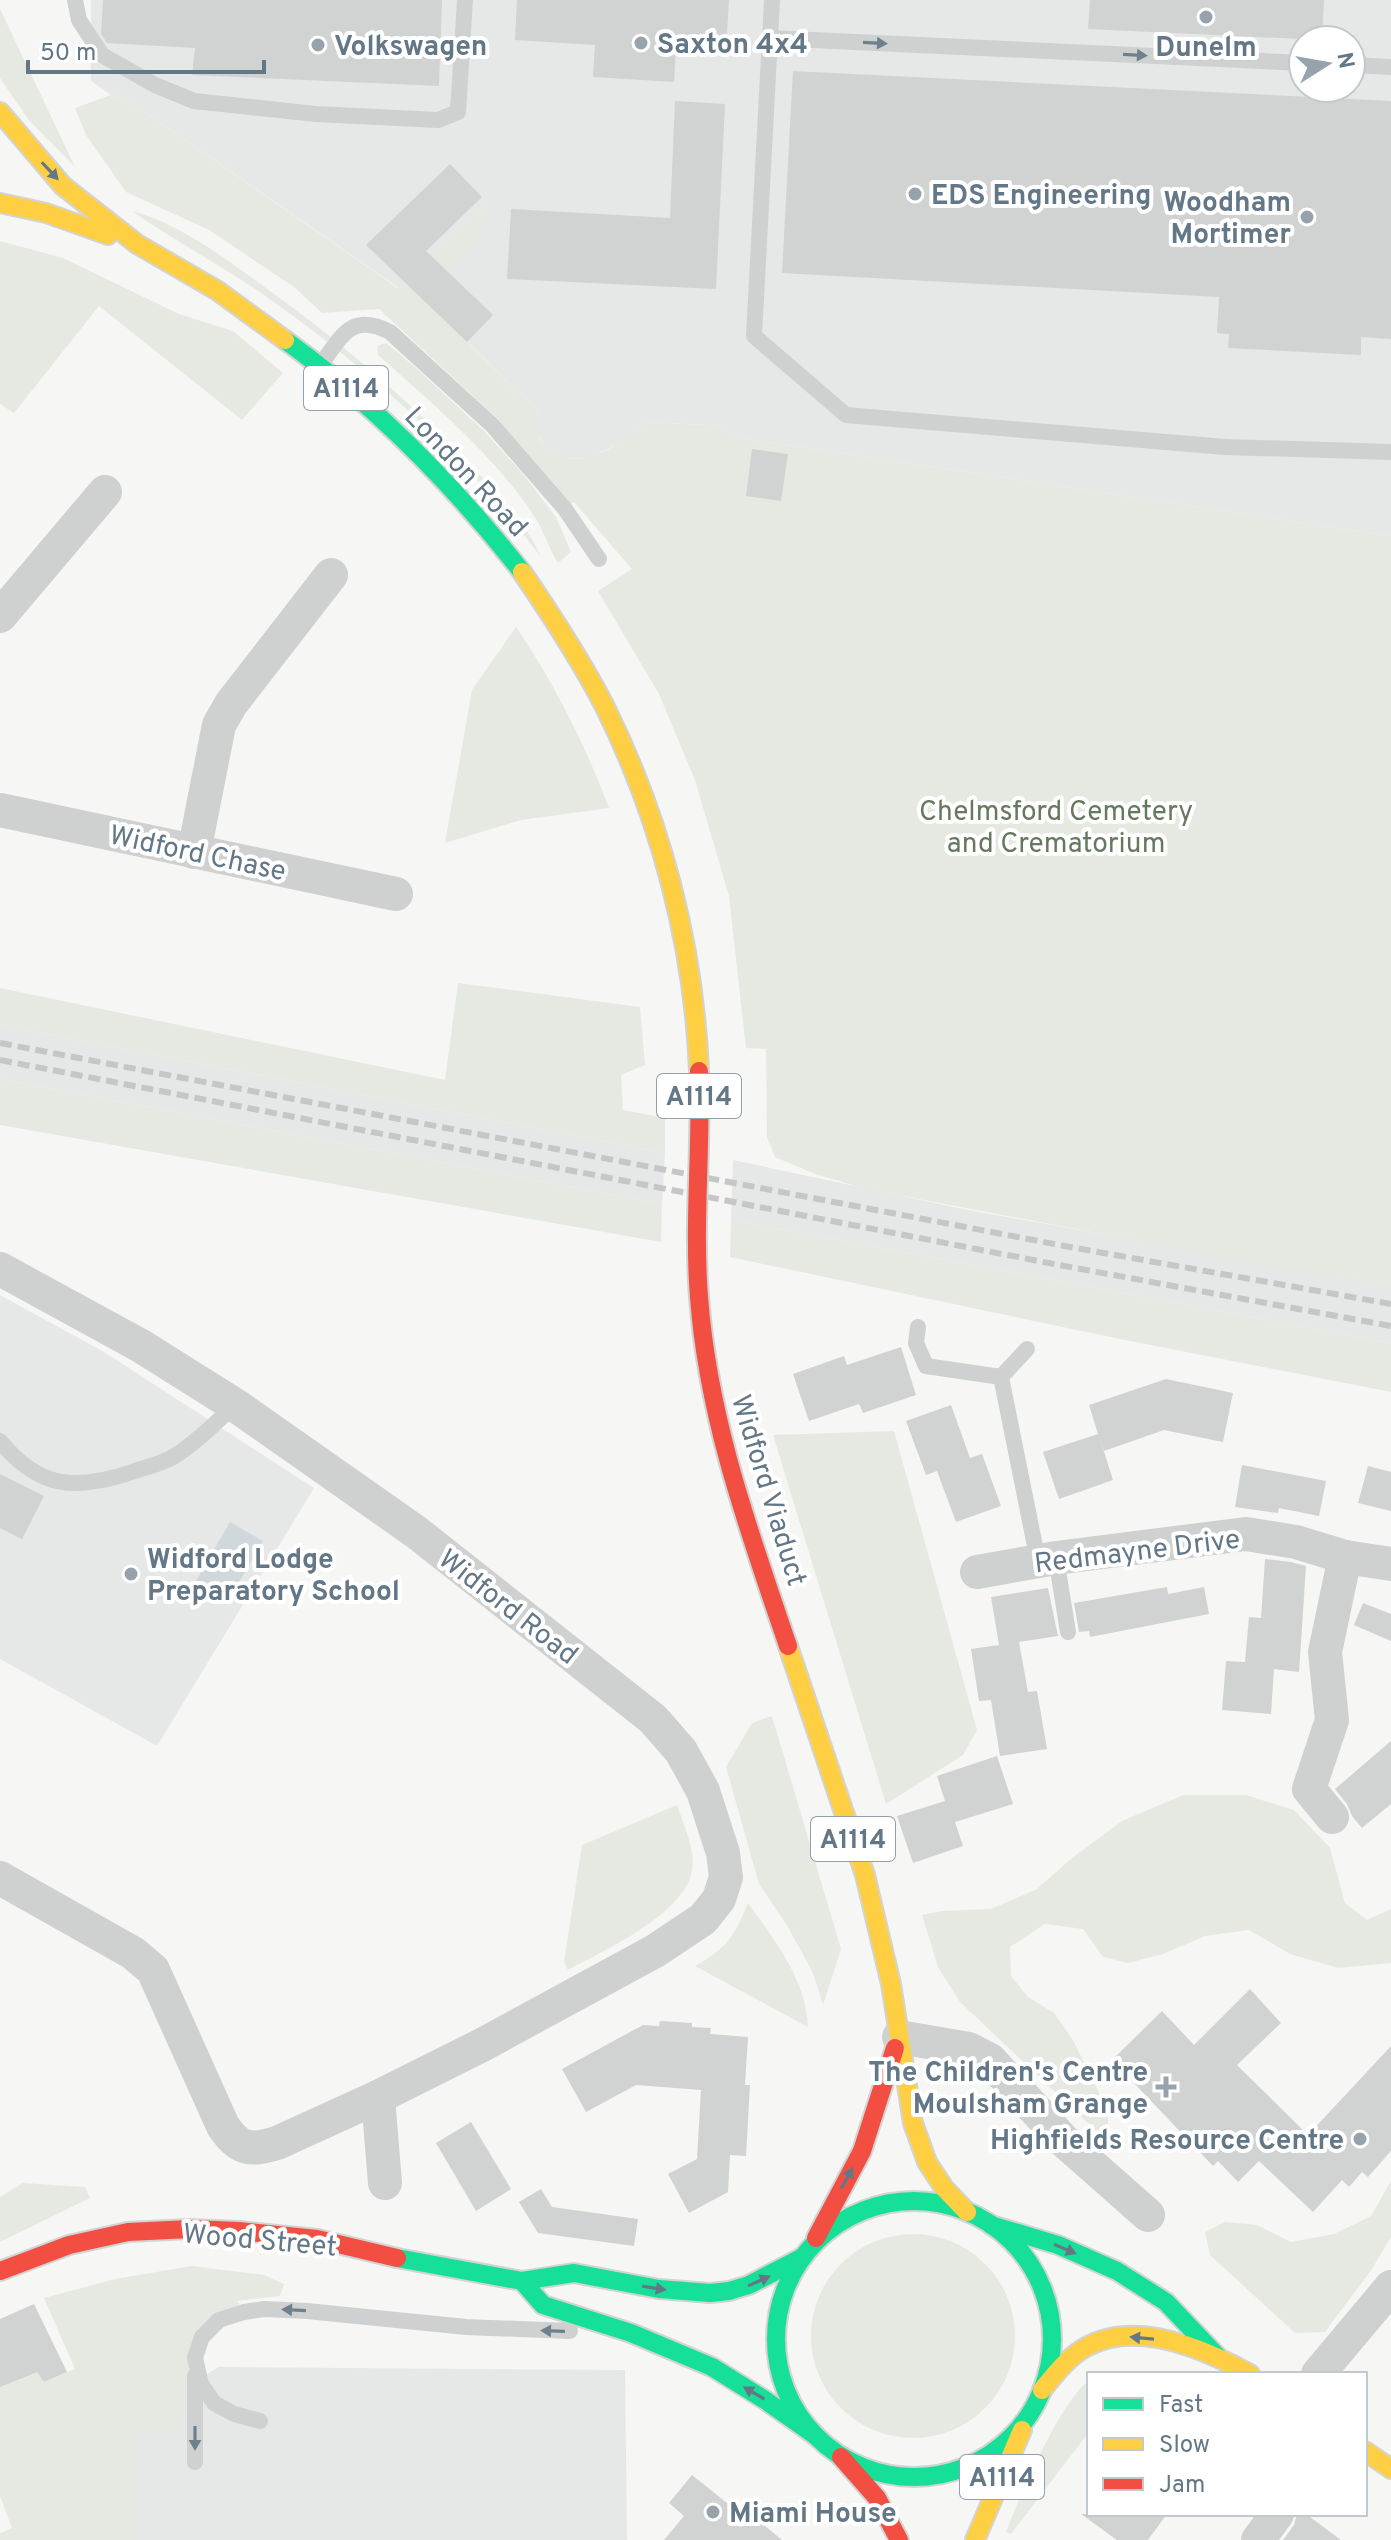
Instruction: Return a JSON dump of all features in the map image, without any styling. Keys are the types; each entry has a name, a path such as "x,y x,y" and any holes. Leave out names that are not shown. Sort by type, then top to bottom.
{"main road":[{"name":"London Road","path":"0,112 63,186 137,244 218,291 320,365 440,475 522,572"},
{"name":"London Road","path":"0,203 46,213 82,228 137,244"},
{"name":"Widford Viaduct","path":"522,572 555,620 615,728 661,850 691,985 698,1048 700,1150 696,1270 712,1399 728,1466 865,1875 891,1984 899,2037"},
{"name":"A1114","path":"899,2037 913,2123 927,2162 944,2188 967,2212"},
{"name":"A1114","path":"899,2037 862,2151 790,2281 780,2307 777,2342 781,2375 790,2399 816,2436 838,2454 877,2498 899,2540"},
{"name":"A1114","path":"807,2252 844,2221 868,2209 889,2203 929,2202 967,2212 991,2225 1014,2244 1032,2267 1045,2297 1052,2346 1042,2390 975,2540"},
{"path":"991,2225 1058,2245 1117,2271 1166,2302 1218,2357"},
{"name":"Wood Street","path":"0,2271 69,2245 128,2232 215,2230 317,2239 384,2256 522,2281 574,2273 659,2289 710,2293 749,2285 807,2252"},
{"name":"Wood Street","path":"522,2281 543,2305 631,2333 712,2367 816,2436"},
{"path":"1042,2390 1058,2369 1091,2344 1128,2337 1148,2337 1218,2357 1246,2372"},
{"name":"A1114","path":"838,2454 866,2468 896,2476 943,2474 987,2456 1011,2436 1030,2414"},
{"path":"1367,2452 1391,2469"}],"street":[{"path":"0,616 105,492"},
{"path":"194,852 219,725 231,704 331,575"},
{"name":"Widford Chase","path":"0,810 396,894"},
{"name":"Widford Road","path":"1,1271 141,1346 235,1405 416,1532 653,1719 681,1751 703,1791 723,1853 726,1877 719,1899 703,1919 655,1951 482,2045 378,2097"},
{"name":"Redmayne Drive","path":"977,1572 1047,1559 1246,1534 1296,1542 1345,1557 1391,1564"},
{"path":"1332,1817 1309,1789 1332,1720 1325,1652 1345,1557"},
{"path":"0,1878 133,1953 153,1970 223,2126 232,2140 245,2148 277,2143 378,2097 385,2183"},
{"path":"899,2037 969,2049 990,2060 1063,2140 1148,2215"},
{"path":"1320,2372 1391,2287"},
{"path":"1258,2540 1276,2516"}],"lane":[{"path":"75,0 79,20 102,55 155,85 194,101 316,114 438,120 458,112 465,0"},
{"path":"772,0 754,336 846,415 1225,447 1391,452"},
{"path":"770,38 1287,62"},
{"path":"1367,66 1391,67"},
{"path":"320,365 346,331 358,324 376,325 390,332 492,425 565,509 599,559"},
{"path":"918,1327 916,1343 926,1366 1001,1377"},
{"path":"1001,1377 1027,1349"},
{"path":"1001,1377 1068,1632"},
{"path":"0,1441 18,1463 64,1485 85,1484 110,1480 171,1459 235,1405"},
{"path":"195,2462 195,2358 202,2337 219,2320 244,2312 264,2309 466,2327 631,2333"},
{"path":"195,2358 201,2384 214,2403 234,2414 260,2421"}],"shaded area":[{"path":"91,0 1391,0 1391,536 727,436 727,426 646,422 625,440 590,458 563,459 545,448 535,429 538,411 423,298 483,206 399,288 129,101 111,95 91,81"},
{"path":"0,1025 665,1153 662,1204 0,1079"},
{"path":"733,1160 963,1209 1391,1286 1391,1343 731,1220"},
{"name":"Widford Lodge Preparatory School","path":"0,1295 104,1352 314,1488 157,1746 0,1659"},
{"path":"230,1522 263,1541 226,1605 193,1586"},
{"path":"218,2367 625,2370 627,2540 130,2540 125,2429"}],"green space":[{"path":"0,9 75,167 28,119 0,78"},
{"name":"Chelmsford Cemetery and Crematorium","path":"111,95 129,101 398,288 484,205 481,239 423,299 538,411 537,428 542,443 563,457 575,459 601,453 646,422 728,426 728,436 1391,536 1391,1286 866,1189 815,1174 775,1157 767,1137 766,1049 746,1048 729,896 695,780 659,694 598,591 632,569 574,502 565,509 498,419 379,309 322,313 294,287 209,230 126,192 86,135 75,108"},
{"path":"132,211 166,224 214,251 341,345 418,413 488,483 517,518 541,557 480,483 375,381 261,293"},
{"path":"0,241 63,258 179,314 233,331 283,373 242,420 99,306 14,413 0,404"},
{"path":"386,343 485,432 523,474 556,517 571,552 558,563 539,524 506,478 465,434 378,355 377,346"},
{"path":"516,627 568,714 609,808 521,820 445,843 472,690"},
{"path":"458,983 640,1007 645,1065 621,1075 623,1110 665,1118 665,1153 0,1025 0,988 445,1080"},
{"path":"0,1079 662,1204 661,1242 0,1125"},
{"path":"731,1220 1391,1343 1391,1392 730,1257"},
{"path":"894,1431 977,1730 963,1755 886,1804 773,1435"},
{"path":"772,1716 841,1949 823,2005 813,1973 788,1927 759,1884 726,1767 752,1723"},
{"path":"1183,1795 1246,1795 1294,1810 1330,1848 1345,1903 1367,1920 1391,1909 1391,1963 1338,1968 1290,1954 1249,1930 1205,1936 1163,1954 1128,1963 1103,1957 1083,1929 1045,1924 1010,1947 1011,1976 1028,1997 1054,2013 1073,2040 1108,2111 1108,2142 960,2002 938,1967 922,1915 991,1909 1037,1889 1122,1821"},
{"path":"677,1805 693,1863 686,1887 674,1902 640,1930 568,1970 564,1962 582,1845"},
{"path":"748,1903 795,1977 802,1993 808,2027 695,1966 728,1940"},
{"path":"1391,2181 1391,2237 1372,2269 1325,2332 1295,2333 1210,2255 1205,2232 1225,2222 1257,2225 1291,2242 1334,2234 1371,2216"},
{"path":"23,2183 85,2187 90,2198 0,2242 0,2197"},
{"path":"913,2234 952,2242 985,2264 1007,2297 1015,2336 1007,2375 985,2408 952,2430 913,2438 874,2430 841,2408 819,2375 811,2336 819,2297 841,2264 874,2242"},
{"path":"192,2266 264,2275 284,2284 280,2296 237,2301 244,2312 219,2320 195,2358 177,2432 135,2432 137,2540 0,2540 0,2533 12,2528 0,2496 0,2387 35,2369 44,2382 75,2369 44,2298 115,2279"},
{"path":"1087,2382 1087,2435 1011,2534 1006,2532 1031,2473 1054,2428"}],"building":[{"name":"Volkswagen","path":"103,0 442,0 439,86 192,75 195,48 107,43 101,34"},
{"name":"Saxton 4x4","path":"517,0 729,0 726,50 676,47 674,82 593,77 595,45 515,40"},
{"name":"Dunelm","path":"1090,0 1324,0 1323,24 1287,24 1287,38 1088,29"},
{"path":"793,71 1287,96 1287,104 1391,101 1391,339 1361,337 1361,355 1228,348 1229,334 1217,333 1219,297 782,273"},
{"path":"675,101 725,104 716,289 507,279 511,209 670,218"},
{"path":"450,164 482,197 426,251 493,315 467,342 366,245"},
{"path":"752,449 788,454 781,501 746,496"},
{"path":"901,1347 916,1395 863,1413 859,1404 809,1421 793,1374 844,1356 847,1365"},
{"path":"1166,1379 1233,1393 1223,1442 1164,1430 1104,1451 1099,1436 1113,1480 1059,1499 1043,1452 1098,1434 1089,1405"},
{"path":"951,1405 970,1458 982,1454 1001,1506 956,1522 937,1471 926,1475 906,1421"},
{"path":"1242,1465 1326,1481 1319,1516 1279,1508 1278,1513 1235,1507"},
{"path":"1368,1466 1391,1472 1391,1511 1358,1503"},
{"path":"0,1474 44,1496 22,1539 0,1528"},
{"path":"1265,1559 1306,1566 1299,1672 1274,1669 1271,1714 1222,1710 1226,1661 1245,1662 1249,1617 1261,1618"},
{"path":"1167,1587 1168,1594 1204,1587 1209,1614 1090,1637 1089,1631 1079,1632 1074,1603"},
{"path":"1048,1588 1058,1636 1019,1642 1028,1692 1037,1691 1047,1749 1000,1756 991,1700 979,1701 971,1649 999,1645 991,1597"},
{"path":"1363,1603 1391,1614 1391,1641 1354,1625"},
{"path":"1391,1741 1391,1804 1362,1828 1335,1789"},
{"path":"997,1756 1013,1804 955,1822 963,1846 913,1863 897,1816 945,1801 937,1776"},
{"path":"1250,1989 1281,2023 1237,2065 1308,2135 1391,2046 1391,2151 1368,2177 1362,2172 1349,2187 1342,2180 1313,2212 1259,2161 1238,2182 1218,2161 1213,2166 1112,2060 1162,2011 1194,2045"},
{"path":"660,2021 692,2023 692,2027 711,2028 710,2034 748,2037 745,2085 750,2085 746,2156 730,2155 728,2192 689,2213 668,2174 697,2159 701,2090 636,2085 586,2112 562,2069 643,2025 659,2026"},
{"path":"471,2122 511,2189 476,2211 436,2143"},
{"path":"541,2189 552,2207 638,2219 634,2246 538,2233 519,2202"},
{"path":"34,2304 67,2372 44,2382 37,2372 0,2387 0,2319"},
{"name":"Miami House","path":"692,2475 732,2507 736,2502 782,2540 664,2540 684,2516 669,2503"},
{"path":"1081,2514 1166,2516 1148,2540 1117,2540"},
{"path":"1296,2516 1309,2516 1341,2540 1283,2540"}],"railway":[{"path":"0,1043 1070,1247 1391,1304"},
{"path":"0,1060 1059,1265 1391,1326"}],"traffic: fast":[{"path":"285,340 350,391 412,448 469,508 522,572"},
{"path":"914,2201 941,2204 967,2212 1011,2242 1041,2286 1049,2312 1052,2339 1049,2366 1041,2392 1011,2436 967,2466 941,2474 914,2477 887,2474 861,2466 817,2436 787,2392 779,2366 776,2339 779,2312 787,2286 817,2242 861,2212 887,2204 914,2201"},
{"path":"991,2225 1058,2245 1117,2271 1166,2302 1218,2357"},
{"path":"397,2258 522,2281 574,2273 659,2289 710,2293 749,2285 803,2257"},
{"path":"522,2281 543,2305 631,2333 712,2367 816,2436"}],"traffic: slow":[{"path":"0,112 63,186 137,244 218,291 285,340"},
{"path":"0,203 46,213 108,235"},
{"path":"522,572 596,690 643,794 682,931 696,1024 699,1071"},
{"path":"788,1646 865,1875 891,1984 913,2123 927,2162 944,2188 967,2212"},
{"path":"1042,2390 1079,2351 1106,2339 1126,2336 1148,2337 1192,2347 1246,2372"},
{"path":"975,2540 1022,2430"},
{"path":"1367,2452 1391,2469"}],"traffic: jam":[{"path":"699,1071 697,1241 704,1342 711,1387 732,1474 788,1646"},
{"path":"816,2238 862,2151 895,2048"},
{"path":"0,2271 69,2245 128,2232 190,2229 317,2239 397,2258"},
{"path":"841,2457 877,2498 899,2540"}],"place":[{"name":"Dunelm","path":"1206,17"},
{"name":"Saxton 4x4","path":"641,43"},
{"name":"Volkswagen","path":"318,45"},
{"name":"EDS Engineering","path":"915,194"},
{"name":"Woodham Mortimer","path":"1307,217"},
{"name":"Widford Lodge Preparatory School","path":"131,1574"},
{"name":"The Children's Centre Moulsham Grange","path":"1166,2087"},
{"name":"Highfields Resource Centre","path":"1360,2139"},
{"name":"Miami House","path":"713,2512"}]}
